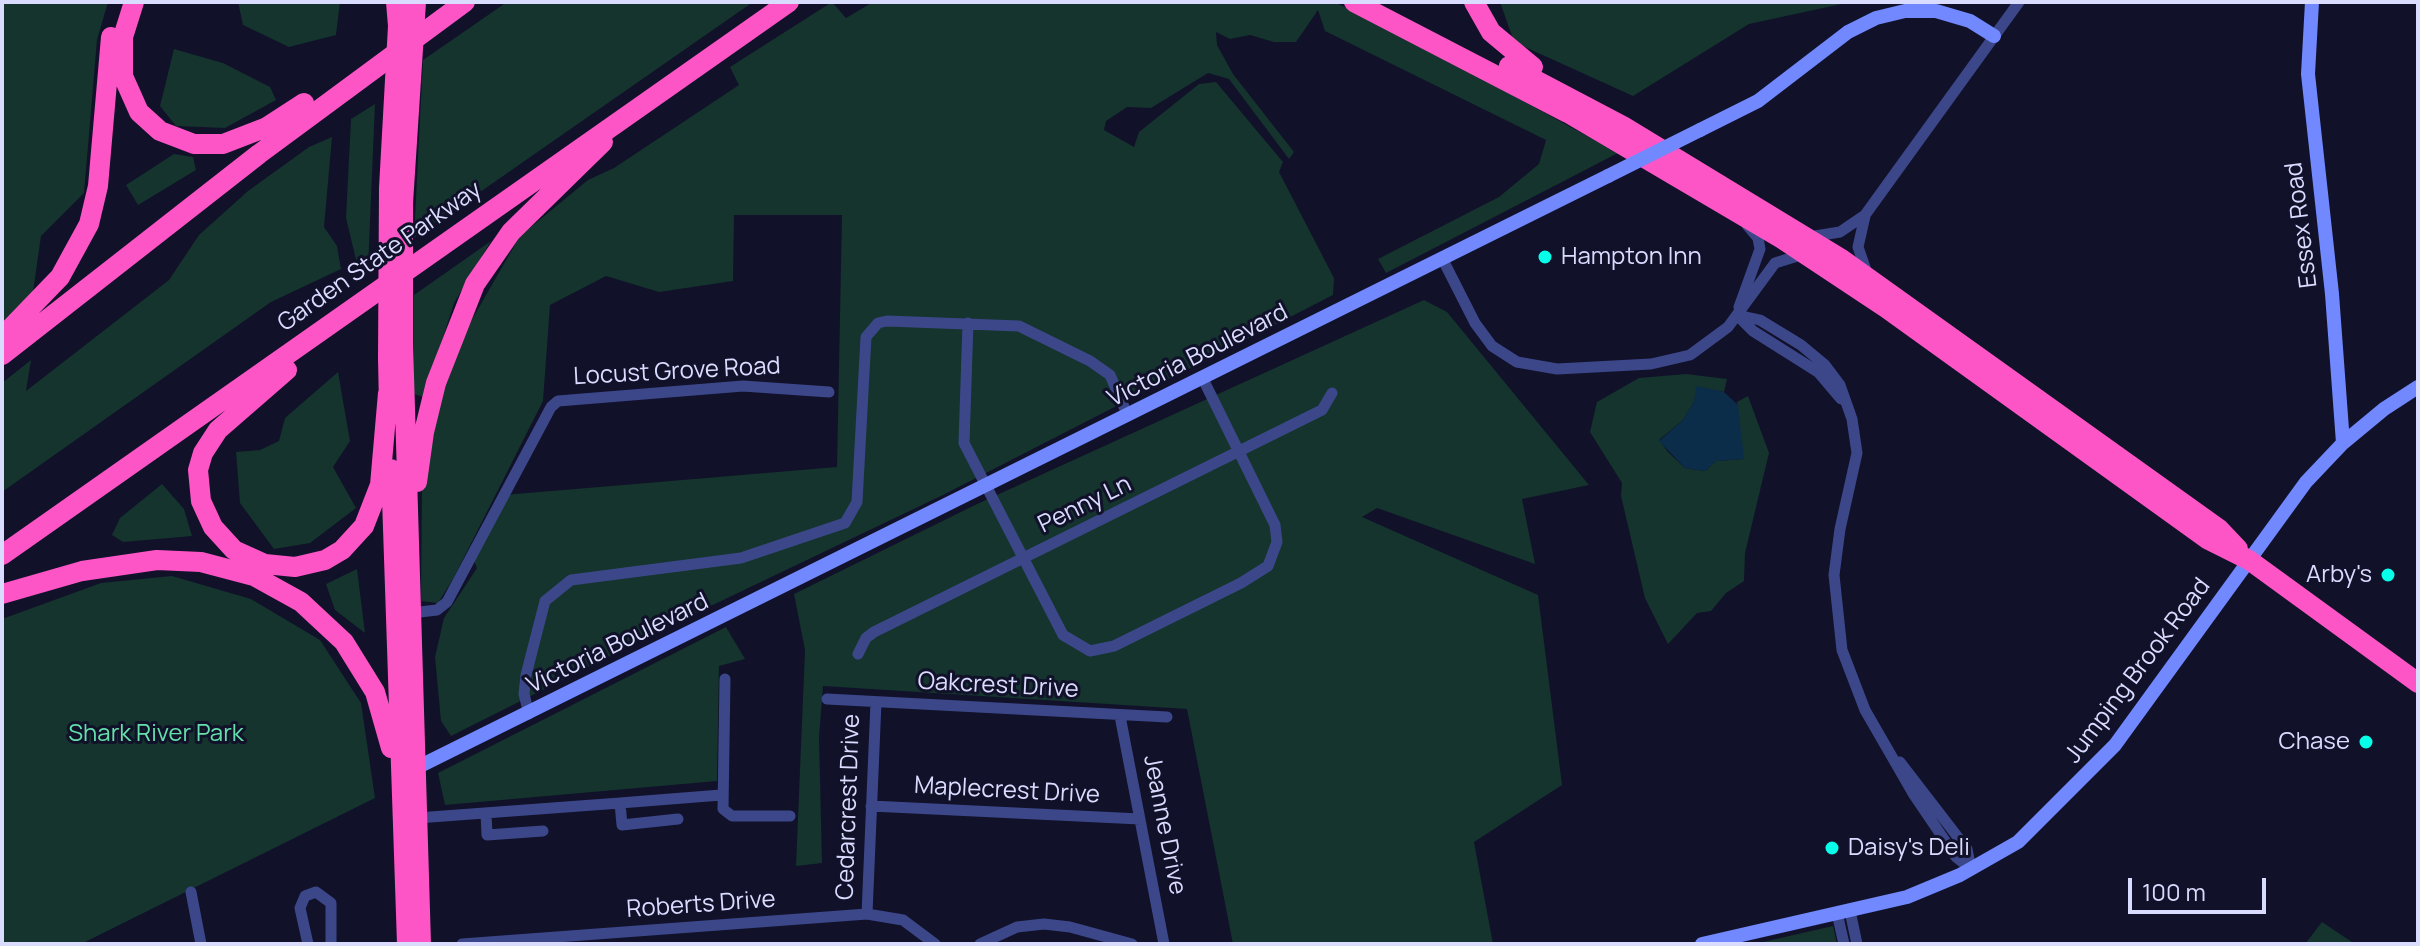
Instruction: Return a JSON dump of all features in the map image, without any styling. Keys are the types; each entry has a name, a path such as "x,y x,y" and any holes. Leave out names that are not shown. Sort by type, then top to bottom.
{"highway":[{"path":"2,337 60,277 89,224 98,186 108,51 121,2"},
{"path":"134,2 121,57 129,95 152,125 168,136 194,144 223,144 267,127 330,85 417,35"},
{"path":"398,2 388,199 388,393 410,814 421,944"},
{"path":"407,944 410,814 416,768 403,342 403,203 416,2"},
{"path":"2,355 259,154 465,2"},
{"name":"Garden State Parkway","path":"2,555 789,2"},
{"path":"1354,2 1431,39 1730,207 1869,277 2219,529 2249,560"},
{"path":"1474,2 1491,32 1519,58 1644,129 2207,539 2249,560 2418,683"},
{"path":"1378,4 1431,39"},
{"path":"1378,4 1435,28 1564,94 1695,168"},
{"path":"410,570 424,432 440,368 469,297 511,232 632,111"},
{"path":"371,295 233,415 207,444 198,470 199,490 208,519 220,535 244,556 276,567 316,563 342,550 364,526 377,497 388,393"},
{"path":"2,594 82,571 171,560 228,568 278,587 334,631 369,679 388,733 410,814"}],"street":[{"path":"1442,258 1488,341 1509,359 1540,368 1677,360 1711,342 1737,315 1775,263 1840,232 1865,215 2019,2"},
{"name":"Essex Road","path":"2312,2 2308,74 2310,112 2332,294 2343,443"},
{"name":"Victoria Boulevard","path":"416,768 1758,101 1848,32 1876,18 1905,11 1936,11 1970,21 1994,36"},
{"path":"1730,207 1755,233 1760,249 1737,315"},
{"path":"1865,215 1858,247 1869,277"},
{"path":"1737,315 1753,331 1818,372 1848,409 1857,453 1837,544 1837,623 1851,680 1934,825 1956,857 1971,869"},
{"path":"529,714 524,694 526,675 545,601 571,580 590,575 741,558 845,523 857,502 866,337 870,329 887,321 1019,326 1090,361 1110,375 1128,416"},
{"path":"968,323 964,443 1063,635 1090,651 1114,646 1241,583 1268,566 1277,542 1275,525 1202,377"},
{"name":"Locust Grove Road","path":"411,613 437,610 447,602 551,407 558,401 743,386 829,392"},
{"name":"Jumping Brook Road","path":"1702,944 1917,893 1971,869 2018,842 2104,757 2306,482 2343,443 2384,409 2418,387"},
{"name":"Penny Ln","path":"858,654 866,638 874,632 1322,410 1332,393"},
{"path":"725,679 721,795 727,815 790,816"},
{"name":"Oakcrest Drive","path":"827,699 1167,717"},
{"name":"Cedarcrest Drive","path":"867,914 876,702"},
{"name":"Jeanne Drive","path":"1120,716 1164,944"},
{"path":"410,814 486,813 721,795"},
{"path":"620,803 622,825 678,819"},
{"name":"Maplecrest Drive","path":"871,806 1140,819"},
{"path":"486,813 487,835 543,831"},
{"path":"191,892 201,944"},
{"path":"308,944 300,908 305,896 316,892 331,903 331,944"},
{"path":"1844,912 1844,944"},
{"path":"1844,912 1857,944"},
{"name":"Roberts Drive","path":"462,944 578,940 867,914 903,920 935,944"},
{"path":"980,944 1017,927 1044,924 1070,927 1132,944"}],"green space":[{"path":"2,2 108,2 97,40 84,193 41,236 32,299 2,323"},
{"path":"238,2 340,2 336,35 289,47 243,25"},
{"path":"507,2 753,2 414,238 423,60"},
{"path":"832,2 846,18 873,2 1334,2 1401,34 1618,153 1386,273 1378,259 1499,197 1539,164 1546,140 1325,31 1318,10 1296,42 1274,42 1250,35 1230,39 1216,32 1217,45 1233,74 1294,152 1289,159 1229,79 1208,73 1151,108 1127,107 1106,121 1104,130 1134,147 1139,132 1199,84 1216,82 1283,162 1279,172 1334,278 1333,295 943,495 696,613 451,736 441,721 435,657 444,618 477,568 472,556 504,495 837,467 842,215 734,215 733,281 659,292 606,276 550,305 543,401 453,579 438,603 421,601 422,481 434,409 459,342 520,236 588,180 614,168 739,85 730,67"},
{"path":"1500,2 1851,2 1749,24 1633,96 1514,42"},
{"path":"174,49 223,63 270,87 276,100 225,128 176,126 160,106"},
{"path":"375,104 368,269 359,272 346,218 351,119"},
{"path":"332,137 324,227 337,246 341,269 271,302 2,492 2,383 31,360 26,391 169,280 199,235 248,191 309,147"},
{"path":"174,154 193,157 196,170 138,205 126,185"},
{"path":"491,241 454,303 424,397 414,394 414,295"},
{"path":"1424,300 1447,312 1589,485 1522,499 1535,564 1377,508 1362,517 1538,595 1562,785 1474,842 1493,944 1233,944 1187,709 823,686 819,737 822,863 796,866 805,650 794,594 975,505"},
{"path":"338,372 350,441 333,467 356,508 310,543 274,549 240,503 236,452 260,450 279,441 285,418"},
{"path":"1686,374 1727,379 1724,392 1697,387 1694,402 1683,420 1659,440 1668,452 1685,468 1705,471 1716,461 1743,459 1737,402 1748,396 1769,453 1745,553 1744,581 1726,593 1711,611 1697,613 1668,644 1645,598 1621,496 1622,483 1590,432 1597,402 1639,378"},
{"path":"162,484 184,509 192,536 123,542 112,535 120,518"},
{"path":"357,569 365,633 335,610 326,584"},
{"name":"Shark River Park","path":"172,576 251,599 320,640 361,703 375,798 81,944 2,944 2,619 101,583"},
{"path":"726,627 745,659 719,666 717,781 445,805 438,773"},
{"path":"2322,922 2355,944 2305,944"},
{"path":"1833,926 1837,944 1754,944"}],"water":[{"path":"1696,386 1724,392 1738,405 1744,459 1716,461 1705,471 1685,468 1659,441 1683,420 1694,402"}],"place":[{"name":"Hampton Inn","path":"1545,257"},
{"name":"Arby's","path":"2388,575"},
{"name":"Chase","path":"2366,742"},
{"name":"Daisy's Deli","path":"1832,848"}]}
